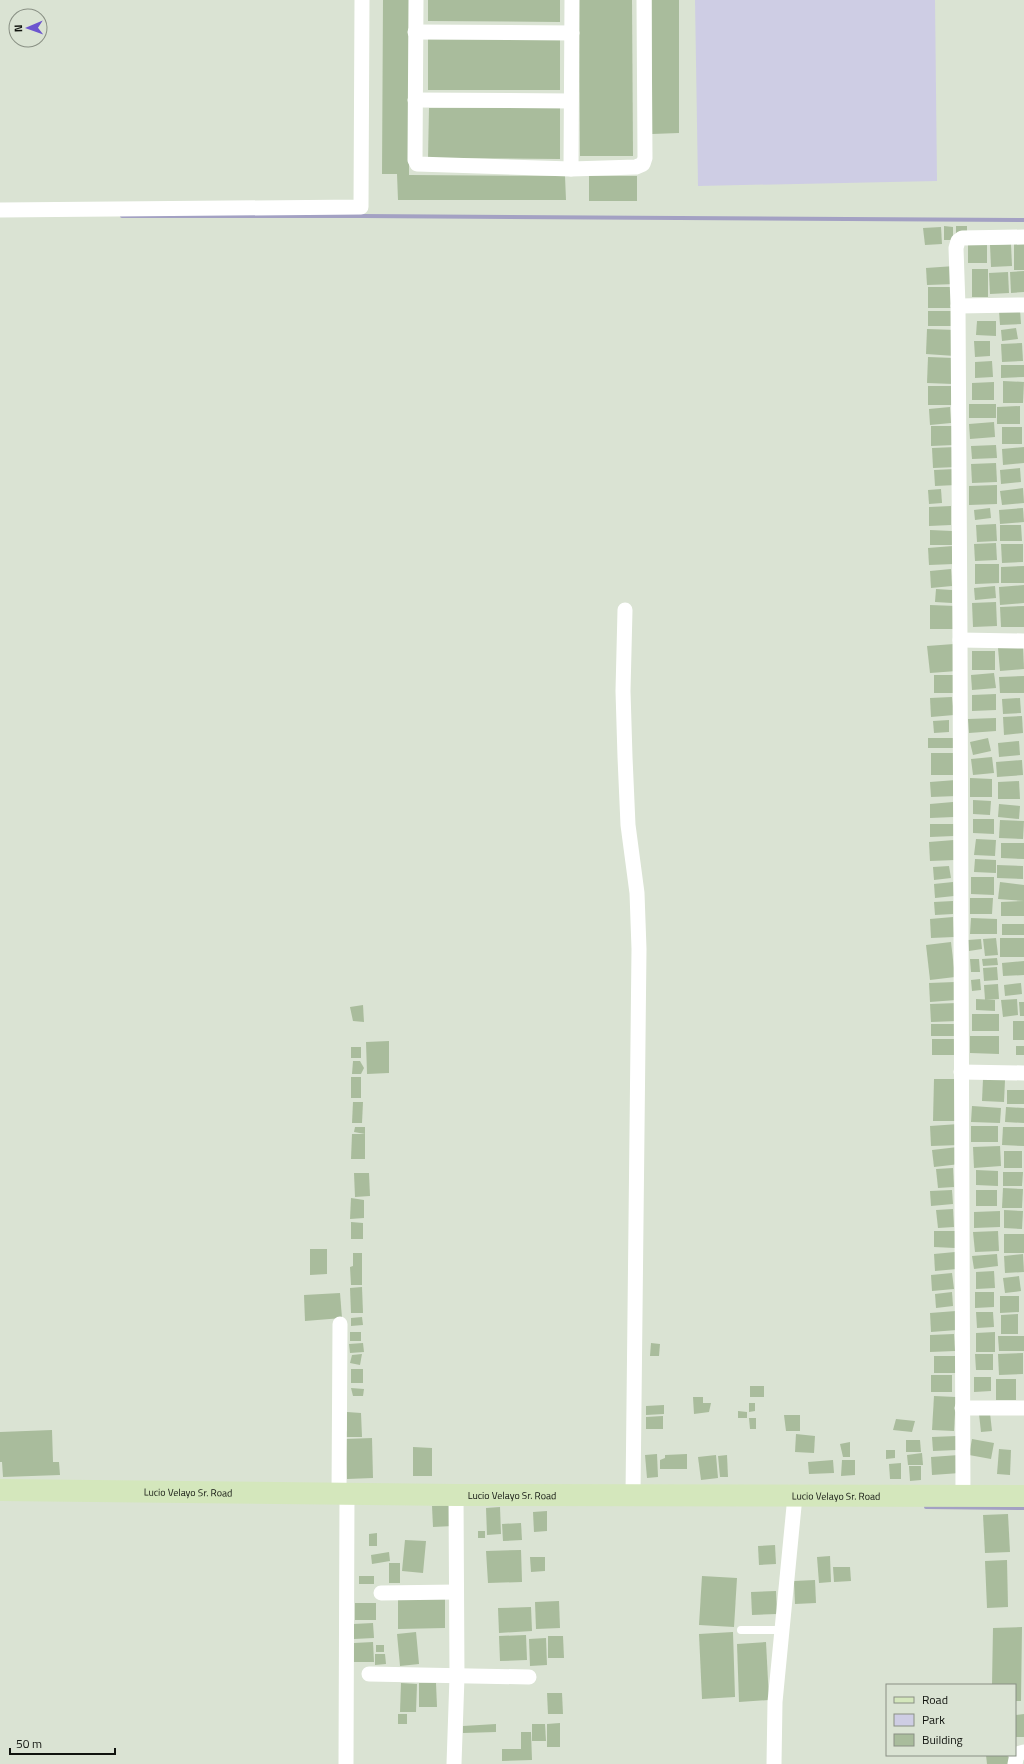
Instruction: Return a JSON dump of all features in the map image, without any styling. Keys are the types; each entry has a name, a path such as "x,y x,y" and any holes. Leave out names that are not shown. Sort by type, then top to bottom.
{"main road":[{"name":"Lucio Velayo Sr. Road","path":"0,1490 456,1499 633,1495 1024,1496"}],"street":[{"path":"0,210 361,207 362,0"},
{"path":"416,0 415,160 417,164 571,169 636,167 643,164 645,158 644,0"},
{"path":"571,169 570,101 572,0"},
{"path":"415,32 572,33"},
{"path":"415,100 570,101"},
{"path":"963,1497 960,640 958,306 956,248 960,239 1024,237"},
{"path":"958,306 1024,306"},
{"path":"625,610 625,756 628,825 637,893 639,949 633,1495"},
{"path":"960,640 1024,640"},
{"path":"961,1072 1024,1073"},
{"path":"340,1324 345,1498 346,1764"},
{"path":"962,1408 1024,1408"},
{"path":"774,1764 775,1702 795,1496"},
{"path":"454,1764 456,1677 456,1499"},
{"path":"381,1593 456,1592"},
{"path":"369,1674 456,1677 529,1677"},
{"path":"1015,1764 1017,1754 1024,1752"}],"lane":[{"path":"741,1630 782,1630"}],"green space":[{"path":"695,0 935,0 937,181 698,186"}],"building":[{"path":"383,0 409,0 409,175 565,176 566,200 398,200 397,174 382,174"},
{"path":"428,0 560,0 560,22 428,21"},
{"path":"579,0 632,0 633,156 580,156"},
{"path":"652,0 679,0 679,133 652,134"},
{"path":"428,39 560,39 560,90 428,90"},
{"path":"429,108 560,108 560,159 428,158"},
{"path":"589,176 637,176 637,201 589,201"},
{"path":"944,226 953,227 953,240 944,240"},
{"path":"956,226 967,226 967,237 956,237"},
{"path":"941,227 942,244 925,245 923,228"},
{"path":"968,241 987,241 987,263 968,263"},
{"path":"1014,241 1024,241 1024,270 1014,270"},
{"path":"1011,244 1012,266 991,267 990,245"},
{"path":"955,266 956,284 927,285 926,268"},
{"path":"972,269 988,269 988,297 972,297"},
{"path":"1024,271 1024,292 1011,293 1010,272"},
{"path":"1008,272 1009,293 990,294 989,273"},
{"path":"928,287 951,287 952,308 928,308"},
{"path":"1020,310 1021,324 1000,325 999,311"},
{"path":"928,311 953,311 953,326 928,326"},
{"path":"977,321 996,321 996,336 976,335"},
{"path":"1016,328 1018,339 1002,341 1001,330"},
{"path":"927,329 956,330 955,356 926,354"},
{"path":"974,341 990,341 990,356 975,357"},
{"path":"1022,343 1023,361 1002,362 1001,344"},
{"path":"928,357 954,358 953,384 927,383"},
{"path":"992,361 993,377 975,378 975,362"},
{"path":"1001,365 1024,365 1024,377 1001,378"},
{"path":"1003,381 1024,382 1023,403 1003,403"},
{"path":"994,382 994,400 972,400 972,383"},
{"path":"928,386 952,386 952,405 928,405"},
{"path":"969,404 996,404 996,418 969,418"},
{"path":"1020,406 1020,424 997,424 997,407"},
{"path":"950,407 951,423 930,425 929,409"},
{"path":"994,422 995,437 970,439 969,424"},
{"path":"931,426 954,426 954,445 931,446"},
{"path":"1002,427 1022,427 1022,444 1002,444"},
{"path":"996,445 997,458 972,459 971,446"},
{"path":"956,447 957,467 933,468 932,448"},
{"path":"1024,447 1024,463 1003,465 1002,449"},
{"path":"996,463 997,482 972,483 971,464"},
{"path":"1020,468 1021,482 1001,484 1000,470"},
{"path":"955,469 956,485 935,486 934,470"},
{"path":"997,485 997,504 969,505 969,486"},
{"path":"1023,488 1024,503 1002,505 1000,491"},
{"path":"941,489 942,503 929,504 928,490"},
{"path":"951,506 951,525 929,526 929,507"},
{"path":"990,508 991,518 975,520 974,510"},
{"path":"1023,508 1024,522 1000,524 999,510"},
{"path":"996,524 997,541 977,542 976,525"},
{"path":"1000,525 1021,525 1022,541 1000,541"},
{"path":"930,530 952,531 952,545 930,545"},
{"path":"996,543 997,560 975,561 974,544"},
{"path":"1001,544 1023,544 1023,562 1002,563"},
{"path":"953,546 954,564 929,565 928,548"},
{"path":"975,564 999,564 999,583 975,584"},
{"path":"1024,566 1024,583 1001,583 1001,567"},
{"path":"951,569 952,586 931,588 930,571"},
{"path":"1024,585 1024,603 1000,605 999,587"},
{"path":"995,586 996,598 975,600 974,588"},
{"path":"936,589 952,590 952,603 935,602"},
{"path":"996,602 997,626 973,627 972,603"},
{"path":"930,605 956,606 956,629 930,629"},
{"path":"1024,606 1024,627 1001,627 1000,607"},
{"path":"954,644 957,671 930,673 927,646"},
{"path":"1023,646 1024,669 1000,671 998,648"},
{"path":"972,651 995,651 995,670 972,670"},
{"path":"994,673 996,688 972,690 971,675"},
{"path":"934,675 953,675 953,693 934,693"},
{"path":"1024,676 1024,693 1000,693 999,677"},
{"path":"996,694 996,710 972,711 972,695"},
{"path":"952,697 954,715 931,717 930,698"},
{"path":"1020,698 1021,713 1003,714 1002,699"},
{"path":"1022,716 1023,733 1004,735 1003,717"},
{"path":"996,718 996,731 969,733 968,719"},
{"path":"949,720 949,732 934,733 933,721"},
{"path":"928,738 954,738 954,748 928,748"},
{"path":"988,738 991,751 973,755 970,742"},
{"path":"1019,741 1020,755 999,757 998,743"},
{"path":"931,753 957,753 957,775 931,775"},
{"path":"992,757 994,773 973,775 971,759"},
{"path":"1022,760 1023,775 997,777 996,762"},
{"path":"970,778 992,779 992,797 970,797"},
{"path":"956,780 957,796 931,797 930,782"},
{"path":"1019,781 1020,799 998,799 998,782"},
{"path":"973,800 991,801 990,815 973,814"},
{"path":"953,802 954,817 930,818 930,804"},
{"path":"999,804 1020,806 1019,819 998,817"},
{"path":"973,819 994,819 994,834 973,833"},
{"path":"1000,820 1024,821 1023,839 999,838"},
{"path":"930,824 954,824 954,836 930,837"},
{"path":"976,839 996,840 995,856 974,855"},
{"path":"954,840 955,860 930,861 929,842"},
{"path":"1001,843 1024,843 1024,859 1001,858"},
{"path":"975,859 996,860 996,873 974,872"},
{"path":"997,865 1023,866 1023,879 997,878"},
{"path":"949,866 951,878 934,880 933,867"},
{"path":"971,877 994,877 994,895 971,894"},
{"path":"953,882 954,896 935,898 934,884"},
{"path":"1000,882 1024,885 1024,901 998,899"},
{"path":"970,898 993,898 992,914 970,914"},
{"path":"953,901 953,914 935,915 934,902"},
{"path":"1024,901 1024,916 1001,916 1001,902"},
{"path":"953,917 954,937 931,938 930,919"},
{"path":"971,918 997,919 997,934 970,934"},
{"path":"1002,924 1024,924 1024,935 1002,935"},
{"path":"996,938 998,955 985,956 983,939"},
{"path":"1000,938 1024,938 1024,957 1000,957"},
{"path":"981,939 982,949 969,951 968,940"},
{"path":"951,942 955,977 930,980 926,945"},
{"path":"997,958 998,965 983,966 982,959"},
{"path":"970,959 979,959 980,972 971,972"},
{"path":"1024,961 1024,975 1003,976 1002,963"},
{"path":"997,967 998,980 984,981 983,968"},
{"path":"980,979 981,990 972,991 971,980"},
{"path":"955,982 956,1000 930,1002 929,983"},
{"path":"1021,983 1022,994 1005,996 1004,985"},
{"path":"998,984 999,999 985,1000 984,985"},
{"path":"976,999 995,1000 995,1011 976,1010"},
{"path":"1017,999 1018,1015 1003,1017 1001,1000"},
{"path":"1019,1002 1024,1002 1024,1016 1020,1016"},
{"path":"957,1003 958,1021 931,1022 930,1004"},
{"path":"363,1005 364,1022 353,1021 350,1007"},
{"path":"972,1014 999,1014 999,1031 972,1031"},
{"path":"1013,1021 1024,1021 1024,1040 1013,1040"},
{"path":"931,1024 956,1024 956,1036 931,1036"},
{"path":"970,1036 999,1036 999,1054 970,1053"},
{"path":"932,1039 955,1039 955,1055 932,1055"},
{"path":"389,1041 389,1073 367,1074 366,1042"},
{"path":"1016,1046 1024,1046 1024,1055 1016,1055"},
{"path":"351,1047 361,1047 361,1058 351,1058"},
{"path":"353,1061 360,1061 364,1068 361,1074 352,1074"},
{"path":"351,1077 361,1077 361,1098 351,1098"},
{"path":"934,1079 956,1079 955,1121 933,1121"},
{"path":"983,1079 1005,1080 1004,1102 982,1101"},
{"path":"1007,1090 1024,1090 1024,1104 1007,1104"},
{"path":"353,1102 363,1102 362,1123 352,1123"},
{"path":"972,1106 1001,1108 1000,1123 971,1122"},
{"path":"1006,1107 1024,1108 1024,1123 1005,1122"},
{"path":"959,1124 960,1145 931,1146 930,1126"},
{"path":"971,1126 998,1126 998,1142 971,1142"},
{"path":"355,1127 365,1127 365,1134 354,1132"},
{"path":"1003,1127 1024,1127 1024,1146 1002,1145"},
{"path":"352,1134 365,1134 365,1159 351,1159"},
{"path":"1000,1146 1001,1166 974,1168 973,1147"},
{"path":"958,1147 960,1164 934,1167 932,1150"},
{"path":"1004,1151 1022,1151 1022,1168 1004,1168"},
{"path":"953,1168 954,1187 938,1188 936,1169"},
{"path":"976,1170 998,1171 998,1186 976,1185"},
{"path":"1003,1172 1023,1172 1022,1186 1003,1186"},
{"path":"354,1173 369,1173 370,1196 355,1197"},
{"path":"1003,1188 1023,1189 1022,1208 1002,1208"},
{"path":"952,1190 953,1204 931,1206 930,1191"},
{"path":"976,1190 997,1190 997,1206 976,1206"},
{"path":"351,1198 364,1200 364,1218 350,1219"},
{"path":"953,1209 954,1227 938,1228 936,1210"},
{"path":"1004,1210 1023,1211 1022,1229 1004,1228"},
{"path":"1000,1211 1000,1227 974,1228 974,1212"},
{"path":"351,1222 363,1223 363,1239 351,1239"},
{"path":"934,1231 955,1231 955,1248 934,1247"},
{"path":"998,1231 999,1251 975,1252 973,1232"},
{"path":"1004,1234 1024,1234 1024,1253 1004,1253"},
{"path":"310,1249 327,1249 327,1274 310,1275"},
{"path":"955,1252 957,1269 935,1271 934,1254"},
{"path":"353,1253 362,1253 362,1285 351,1285 350,1267 353,1266"},
{"path":"997,1254 998,1266 974,1269 972,1256"},
{"path":"1023,1254 1024,1272 1005,1273 1004,1256"},
{"path":"994,1271 995,1288 976,1289 976,1272"},
{"path":"952,1273 954,1289 932,1291 931,1275"},
{"path":"1019,1276 1021,1291 1005,1293 1003,1278"},
{"path":"362,1287 363,1313 351,1313 350,1288"},
{"path":"952,1292 953,1306 936,1308 935,1294"},
{"path":"975,1292 994,1292 994,1307 975,1308"},
{"path":"340,1293 342,1318 305,1321 304,1295"},
{"path":"1000,1296 1019,1296 1019,1312 1000,1313"},
{"path":"956,1311 957,1330 931,1332 930,1313"},
{"path":"976,1312 993,1312 994,1327 977,1328"},
{"path":"1018,1314 1018,1334 1001,1334 1001,1315"},
{"path":"362,1317 363,1325 351,1326 351,1318"},
{"path":"350,1332 361,1332 361,1341 350,1341"},
{"path":"995,1332 995,1352 976,1352 976,1333"},
{"path":"954,1334 955,1351 930,1352 930,1335"},
{"path":"998,1336 1024,1336 1024,1351 999,1351"},
{"path":"363,1343 364,1352 350,1353 349,1344"},
{"path":"651,1343 660,1344 659,1356 650,1356"},
{"path":"1023,1353 1023,1374 999,1375 998,1354"},
{"path":"362,1354 360,1365 350,1363 352,1355"},
{"path":"975,1354 993,1354 993,1370 976,1370"},
{"path":"934,1356 955,1356 956,1373 934,1373"},
{"path":"351,1369 363,1369 363,1383 351,1383"},
{"path":"931,1375 952,1375 952,1392 931,1392"},
{"path":"974,1377 991,1377 991,1391 974,1392"},
{"path":"996,1379 1016,1379 1016,1400 996,1400"},
{"path":"750,1386 764,1386 764,1397 750,1397"},
{"path":"351,1388 364,1389 363,1396 353,1396"},
{"path":"934,1396 956,1397 954,1431 932,1430"},
{"path":"693,1397 703,1397 703,1403 711,1403 709,1412 694,1414"},
{"path":"749,1403 755,1403 755,1411 749,1412"},
{"path":"664,1405 664,1414 646,1415 646,1406"},
{"path":"738,1411 747,1412 747,1418 738,1418"},
{"path":"347,1412 361,1413 362,1437 344,1437 347,1430"},
{"path":"990,1413 992,1431 981,1432 979,1414"},
{"path":"784,1415 800,1415 800,1431 786,1431"},
{"path":"663,1416 663,1429 646,1429 646,1417"},
{"path":"749,1418 756,1418 756,1429 750,1429"},
{"path":"896,1419 915,1421 912,1432 893,1430"},
{"path":"52,1430 53,1462 59,1462 60,1475 3,1477 2,1462 0,1462 0,1432"},
{"path":"796,1434 815,1436 814,1453 795,1452"},
{"path":"957,1436 957,1450 933,1451 932,1437"},
{"path":"372,1438 373,1478 347,1479 345,1439"},
{"path":"972,1439 994,1443 991,1459 969,1455"},
{"path":"906,1440 920,1440 921,1452 906,1452"},
{"path":"850,1442 850,1457 843,1457 840,1444"},
{"path":"413,1447 432,1448 432,1476 413,1476"},
{"path":"999,1449 1011,1450 1010,1475 997,1474"},
{"path":"886,1450 895,1450 895,1458 886,1459"},
{"path":"922,1453 923,1465 908,1465 907,1455"},
{"path":"657,1454 658,1477 647,1478 645,1455"},
{"path":"687,1454 687,1469 660,1469 660,1460 665,1458 665,1455"},
{"path":"716,1455 718,1478 701,1480 698,1457"},
{"path":"727,1455 728,1477 720,1477 718,1456"},
{"path":"959,1455 960,1473 932,1475 931,1457"},
{"path":"833,1460 834,1473 809,1474 808,1462"},
{"path":"842,1460 855,1460 855,1475 841,1476"},
{"path":"901,1463 901,1479 890,1479 889,1464"},
{"path":"909,1466 921,1466 921,1480 910,1481"},
{"path":"452,1505 453,1526 433,1527 432,1506"},
{"path":"500,1507 501,1534 487,1535 486,1508"},
{"path":"547,1511 547,1531 534,1532 533,1512"},
{"path":"1008,1514 1010,1552 985,1553 983,1515"},
{"path":"521,1523 522,1540 503,1541 502,1524"},
{"path":"478,1531 485,1531 485,1538 478,1538"},
{"path":"377,1533 377,1546 369,1546 369,1534"},
{"path":"405,1540 426,1541 423,1573 402,1571"},
{"path":"775,1545 776,1564 759,1565 758,1546"},
{"path":"521,1550 522,1582 488,1583 486,1551"},
{"path":"389,1552 390,1561 372,1564 371,1555"},
{"path":"830,1556 831,1582 819,1583 817,1557"},
{"path":"530,1557 545,1557 545,1571 531,1572"},
{"path":"1007,1560 1008,1607 987,1608 985,1561"},
{"path":"389,1563 400,1563 400,1583 389,1583"},
{"path":"833,1567 850,1567 851,1581 834,1582"},
{"path":"359,1576 374,1576 374,1584 359,1584"},
{"path":"702,1576 737,1578 734,1627 699,1625"},
{"path":"815,1580 816,1603 795,1604 794,1581"},
{"path":"776,1591 777,1614 752,1615 751,1592"},
{"path":"445,1595 445,1628 398,1629 398,1596"},
{"path":"559,1601 560,1628 536,1629 535,1602"},
{"path":"355,1603 376,1603 376,1620 355,1620"},
{"path":"531,1607 532,1631 499,1633 498,1608"},
{"path":"373,1623 374,1638 354,1639 353,1624"},
{"path":"1022,1627 1021,1701 1016,1701 1016,1684 992,1684 993,1628"},
{"path":"416,1632 419,1664 400,1666 397,1634"},
{"path":"733,1632 735,1697 702,1699 699,1634"},
{"path":"526,1635 527,1660 500,1661 499,1636"},
{"path":"548,1636 563,1636 564,1658 548,1658"},
{"path":"546,1638 547,1665 530,1666 529,1639"},
{"path":"373,1642 374,1662 354,1662 354,1643"},
{"path":"766,1642 769,1700 739,1702 737,1644"},
{"path":"376,1645 384,1645 384,1652 376,1652"},
{"path":"375,1654 385,1654 386,1664 375,1665"},
{"path":"401,1683 417,1684 416,1712 400,1712"},
{"path":"419,1683 436,1683 437,1707 419,1707"},
{"path":"547,1693 562,1693 563,1714 548,1714"},
{"path":"398,1714 407,1714 407,1724 398,1724"},
{"path":"1024,1714 1024,1737 1016,1737 1016,1715"},
{"path":"560,1723 560,1747 547,1747 547,1724"},
{"path":"496,1724 496,1732 463,1733 463,1726"},
{"path":"532,1724 545,1724 546,1741 532,1741"},
{"path":"521,1732 531,1732 532,1760 502,1761 502,1749 521,1749"},
{"path":"986,1756 1007,1756 1010,1758 1010,1764 987,1764"}],"waterway":[{"path":"122,216 1024,220"},
{"path":"926,1507 1024,1508"}]}
